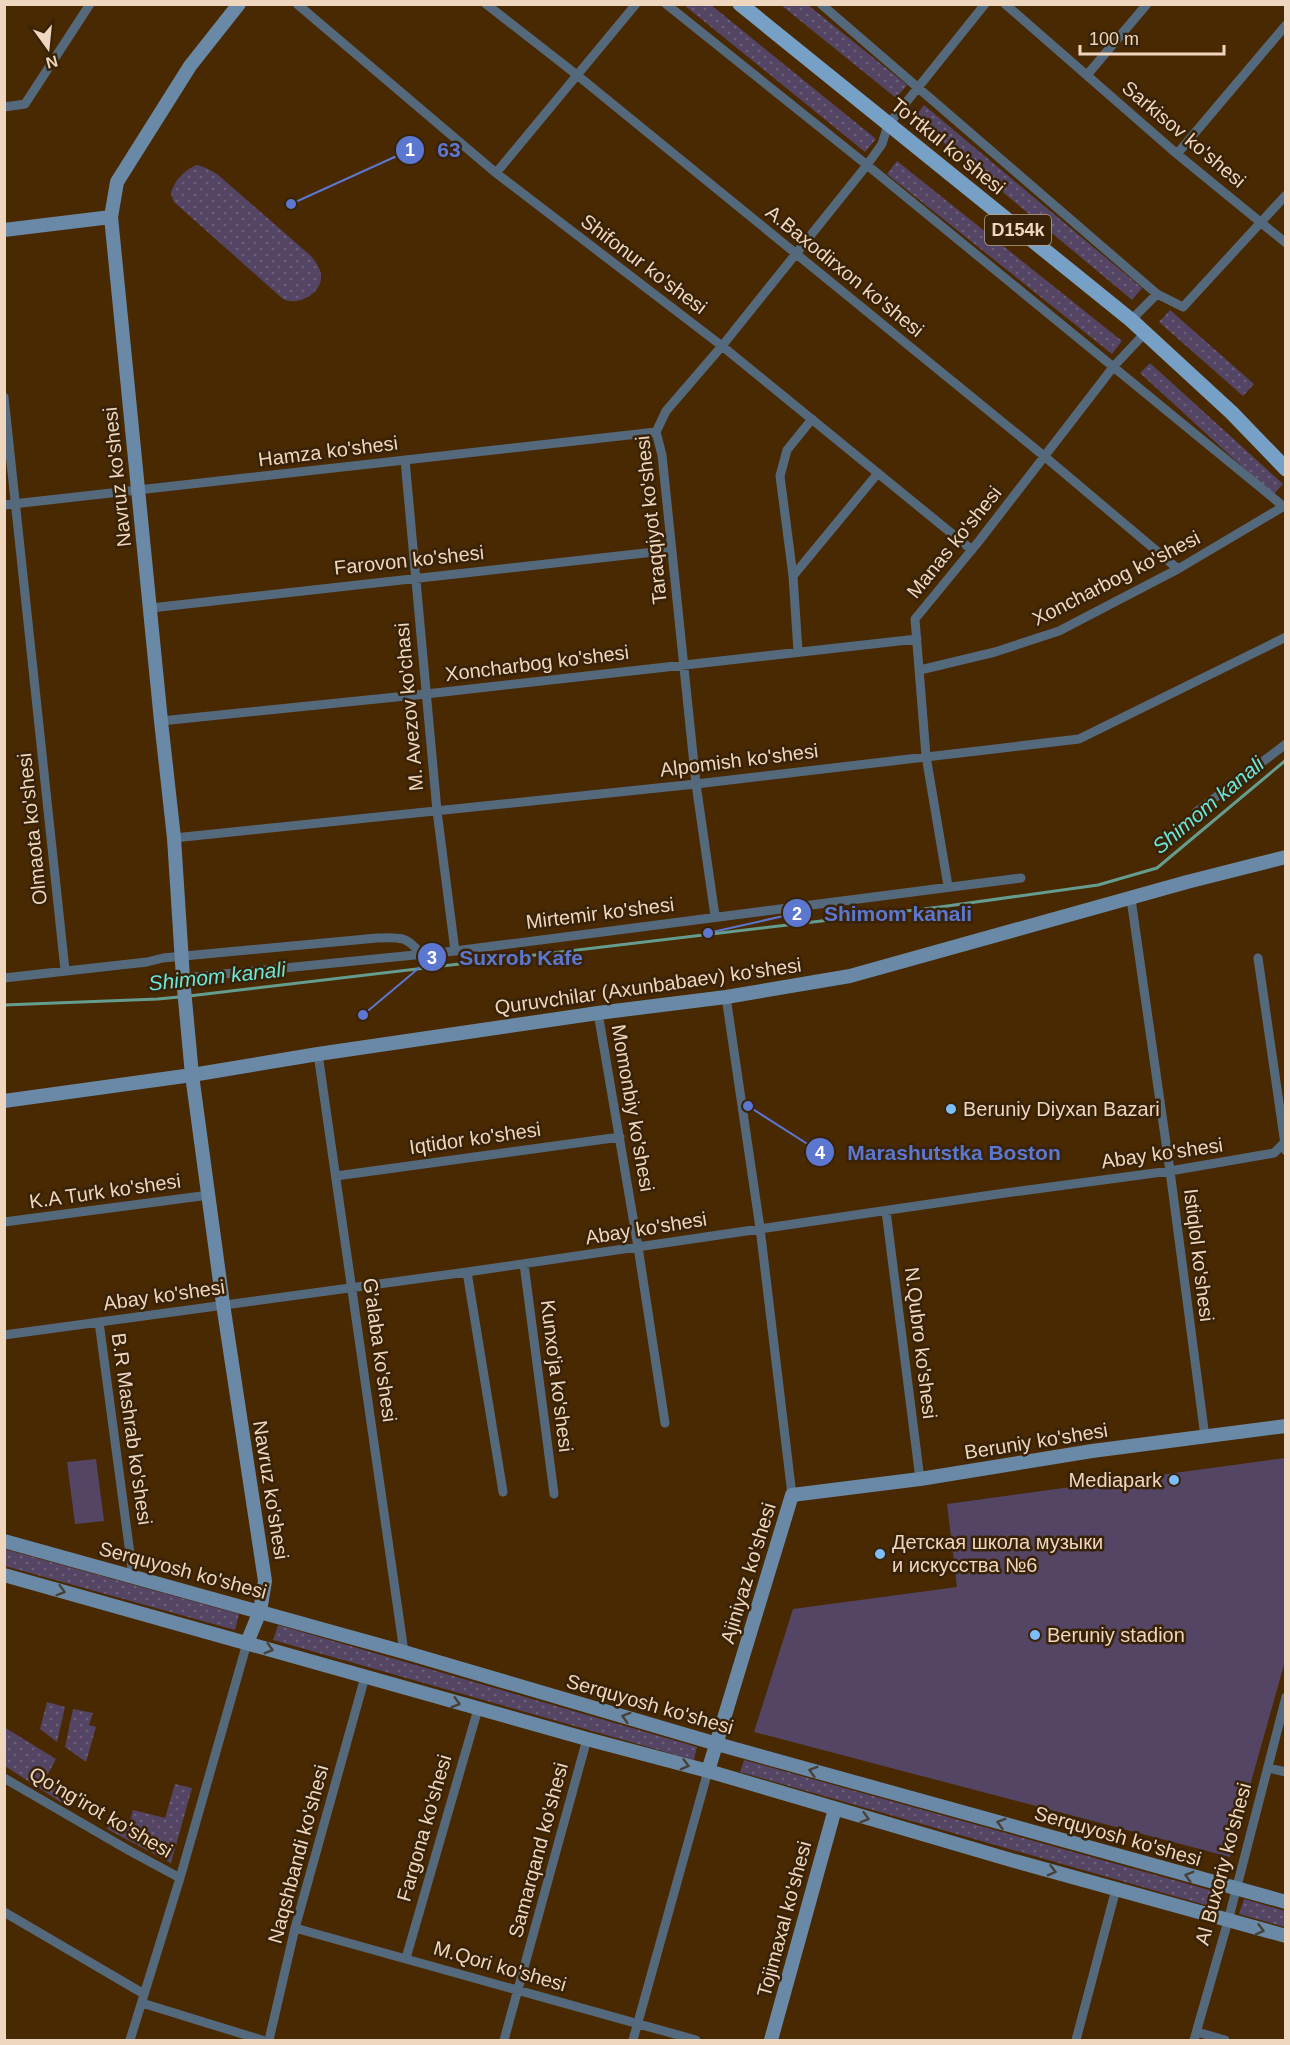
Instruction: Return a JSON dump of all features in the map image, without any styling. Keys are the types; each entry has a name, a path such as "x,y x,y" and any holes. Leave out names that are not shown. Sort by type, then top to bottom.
{"main road":[{"name":"To'rtkul ko'shesi","path":"740,4 1131,320 1232,413 1286,469"}],"street":[{"path":"4,107 25,104 90,4"},
{"name":"Navruz ko'shesi","path":"130,2040 180,1878 247,1643 260,1611 265,1581 223,1304 192,1076 183,981 174,838 111,217 117,182 190,66 239,4"},
{"name":"Shifonur ko'shesi","path":"297,4 496,173 722,346 972,550"},
{"name":"A.Baxodirxon ko'shesi","path":"486,4 577,75 1044,456 1178,569"},
{"path":"496,173 636,4"},
{"path":"666,4 1284,506"},
{"path":"821,4 1157,294 1183,307 1286,195"},
{"name":"Taraqqiyot ko'shesi","path":"715,916 696,784 662,455 656,432 666,411 722,346 867,165 882,144 888,125 985,4"},
{"name":"Sarkisov ko'shesi","path":"1005,4 1177,154 1286,243"},
{"path":"1087,75 1148,4"},
{"path":"1177,154 1286,25"},
{"path":"4,230 111,217"},
{"path":"1131,320 1157,294"},
{"name":"Manas ko'shesi","path":"948,886 926,756 915,619 972,550 1114,366 1145,333"},
{"name":"Olmaota ko'shesi","path":"4,397 10,505 65,970"},
{"path":"798,651 793,576 780,476 788,450 812,419"},
{"name":"Hamza ko'shesi","path":"10,505 656,432"},
{"name":"M. Avezov ko'chasi","path":"405,460 437,811 455,951"},
{"path":"793,576 878,472"},
{"name":"Xoncharbog ko'shesi","path":"920,670 1006,649 1059,631 1178,569 1284,506"},
{"name":"Farovon ko'shesi","path":"151,608 672,550"},
{"name":"Alpomish ko'shesi","path":"174,838 696,784 1079,739 1286,637"},
{"name":"Xoncharbog ko'shesi","path":"161,721 917,639"},
{"path":"1196,812 1286,744"},
{"name":"Quruvchilar (Axunbabaev) ko'shesi","path":"4,1101 192,1076 318,1054 598,1013 726,997 850,976 1187,882 1286,857"},
{"name":"Mirtemir ko'shesi","path":"183,981 455,951 1021,878"},
{"name":"Istiqlol ko'shesi","path":"1131,899 1205,1437"},
{"path":"4,978 182,956 400,937 410,940 422,954"},
{"path":"1258,958 1285,1144"},
{"name":"Ajiniyaz ko'shesi","path":"633,2040 708,1771 792,1495 760,1228 726,997"},
{"name":"Momonbiy ko'shesi","path":"598,1013 665,1423"},
{"name":"G'alaba ko'shesi","path":"318,1054 404,1652"},
{"name":"Iqtidor ko'shesi","path":"336,1176 620,1137"},
{"name":"Abay ko'shesi","path":"4,1335 524,1264 1056,1185 1170,1171 1274,1153 1285,1144"},
{"name":"K.A Turk ko'shesi","path":"4,1222 209,1195"},
{"name":"N.Qubro ko'shesi","path":"886,1211 920,1479"},
{"name":"Kunxo'ja ko'shesi","path":"524,1264 554,1494"},
{"path":"467,1272 503,1492"},
{"name":"B.R Mashrab ko'shesi","path":"99,1322 133,1576"},
{"name":"Beruniy ko'shesi","path":"792,1495 920,1479 1092,1451 1286,1426"},
{"name":"Serquyosh ko'shesi","path":"4,1541 260,1611 717,1744 1286,1902"},
{"path":"4,1575 708,1771 1286,1936"},
{"name":"Naqshbandi ko'shesi","path":"269,2040 295,1928 365,1677"},
{"name":"Al Buxoriy ko'shesi","path":"1196,2036 1286,1697"},
{"name":"Fargona ko'shesi","path":"406,1958 478,1708"},
{"name":"Samarqand ko'shesi","path":"504,2040 587,1739"},
{"path":"1268,1768 1286,1772"},
{"name":"Qo'ng'irot ko'shesi","path":"4,1778 180,1878"},
{"name":"Tojimaxal ko'shesi","path":"771,2040 835,1809"},
{"path":"1077,2040 1116,1889"},
{"path":"4,1912 143,1999 262,2040"},
{"name":"M.Qori ko'shesi","path":"295,1928 696,2040"},
{"path":"1196,2036 1225,2040"}],"shaded area":[{"path":"684,5 711,5 876,139 865,152"},
{"path":"781,5 808,5 907,85 896,98"},
{"path":"924,105 1142,288 1132,300 914,118"},
{"path":"897,161 1122,341 1112,354 887,174"},
{"path":"197,165 217,174 311,256 321,275 320,284 312,294 301,300 283,299 174,202 171,194 174,185 184,173"},
{"path":"1170,310 1254,384 1243,396 1159,322"},
{"path":"1150,363 1283,484 1273,495 1140,373"},
{"name":"Beruniy stadion","path":"1285,1458 1285,1661 1230,1857 754,1732 793,1609 957,1587 947,1504"},
{"path":"96,1459 104,1521 75,1524 67,1462"},
{"path":"4,1549 239,1614 235,1630 5,1566"},
{"path":"278,1625 697,1747 694,1760 273,1640"},
{"path":"47,1702 65,1707 57,1742 40,1729"},
{"path":"73,1709 93,1713 89,1725 96,1727 86,1762 65,1747"},
{"path":"4,1727 56,1759 44,1781 73,1798 68,1807 5,1766"},
{"path":"744,1760 1220,1893 1216,1908 740,1772"},
{"path":"175,1784 192,1788 171,1863 107,1829 114,1818 129,1825 133,1810 165,1818"},
{"path":"1244,1899 1285,1911 1285,1927 1239,1914"}],"waterway":[{"name":"Shimom kanali","path":"189,996 940,907 1098,885 1157,868 1286,760"},
{"name":"Shimom kanali","path":"4,1005 179,997"}],"place":[{"name":"63","path":"291,204"},
{"name":"Shimom kanali","path":"708,933"},
{"name":"Suxrob Kafe","path":"363,1015"},
{"name":"Marashutstka Boston","path":"748,1106"},
{"name":"Beruniy Diyxan Bazari","path":"951,1109"},
{"name":"Mediapark","path":"1174,1480"},
{"name":"Детская школа музыки и искусства №6","path":"880,1554"},
{"name":"Beruniy stadion","path":"1035,1635"}]}
